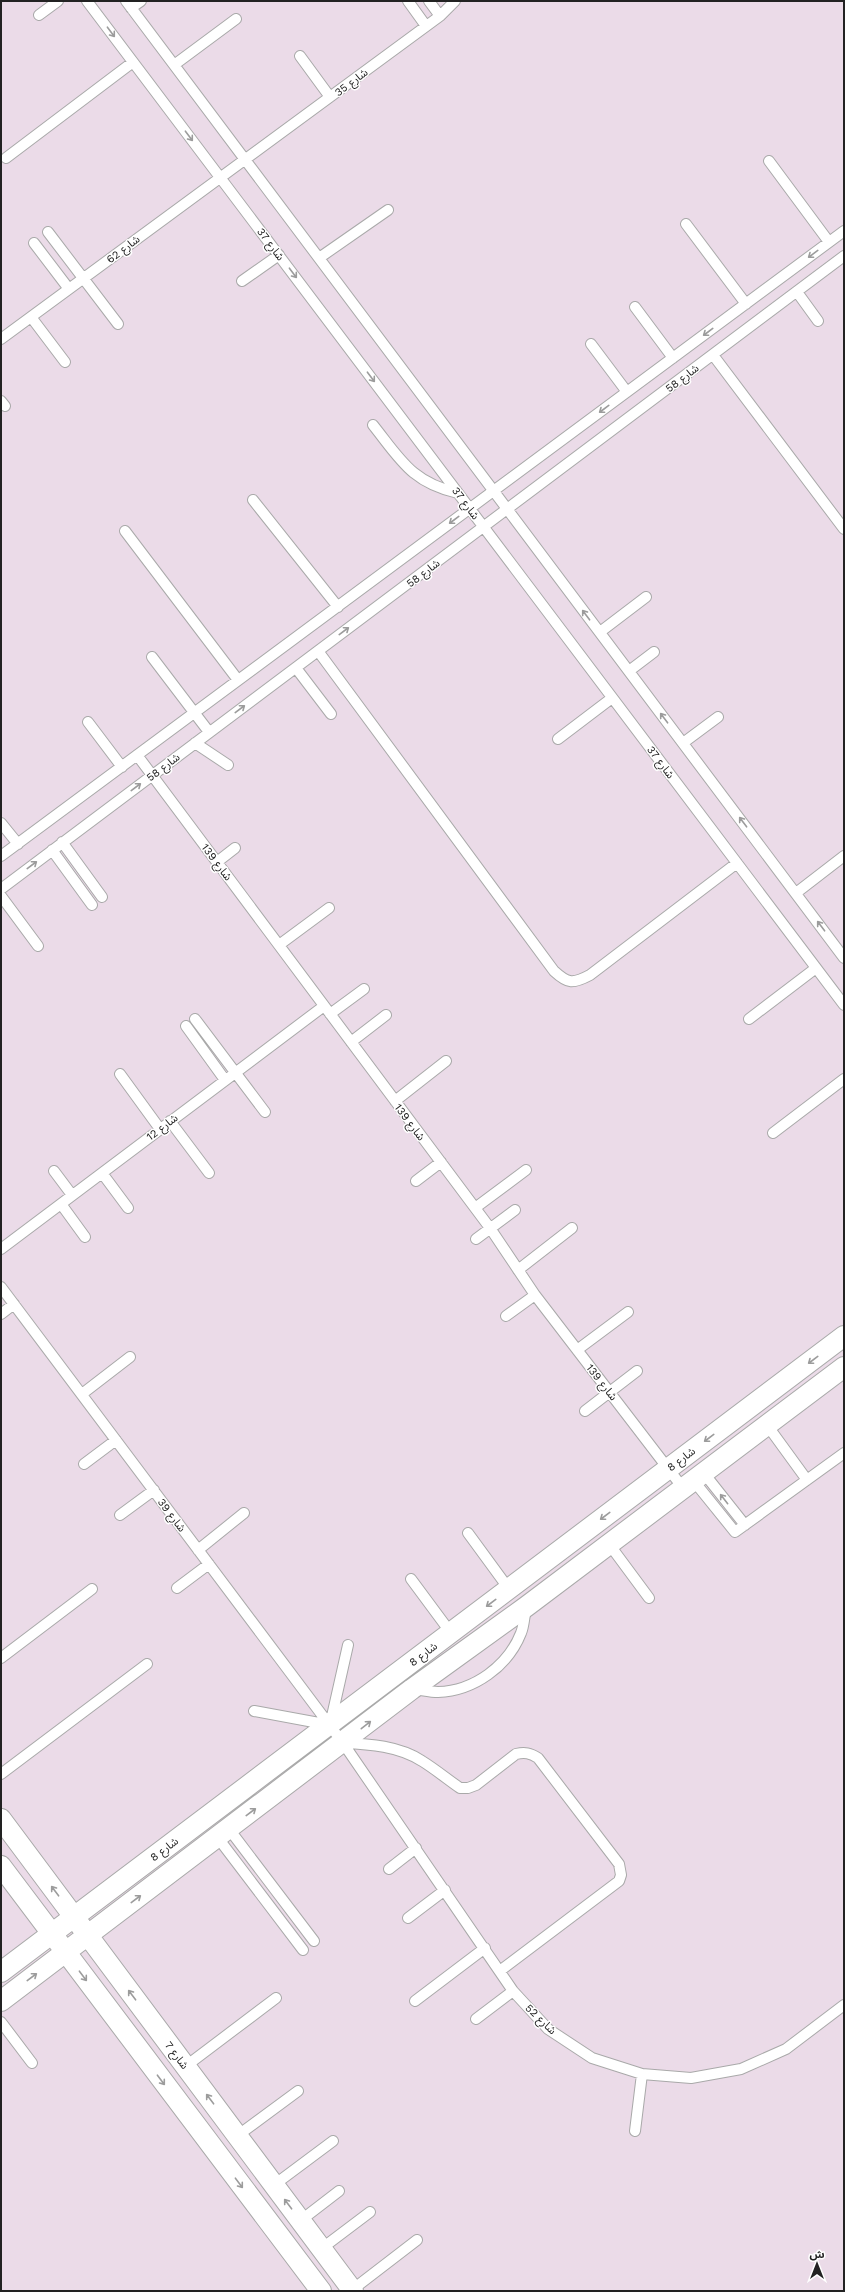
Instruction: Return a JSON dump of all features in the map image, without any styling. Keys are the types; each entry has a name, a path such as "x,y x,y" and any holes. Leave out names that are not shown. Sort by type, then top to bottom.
{"street":[{"name":"شارع 8","path":"1,1972 844,1336"},
{"name":"شارع 8","path":"1,2001 343,1743 412,1689 527,1606 844,1366"},
{"name":"شارع 7","path":"1,1819 352,2291"},
{"path":"1,1866 320,2291"}],"lane":[{"path":"39,15 58,1"},
{"name":"شارع 37","path":"87,1 844,1005"},
{"path":"141,1 128,5 844,958"},
{"path":"408,1 426,26"},
{"path":"429,1 440,16"},
{"name":"شارع 35","path":"244,158 440,16 455,1"},
{"path":"174,65 236,19"},
{"path":"300,56 330,97"},
{"path":"6,158 133,62"},
{"name":"شارع 62","path":"1,339 244,158"},
{"path":"769,161 829,242"},
{"path":"319,258 388,210"},
{"path":"686,224 746,304"},
{"name":"شارع 58","path":"1,856 844,231"},
{"path":"48,232 118,324"},
{"path":"34,243 69,289"},
{"path":"242,281 279,255"},
{"name":"شارع 58","path":"1,889 844,256"},
{"path":"797,292 818,321"},
{"path":"635,307 673,358"},
{"path":"31,317 65,362"},
{"path":"591,344 627,392"},
{"path":"713,355 844,529"},
{"path":"373,425 410,471 430,484 458,493"},
{"path":"253,500 338,607"},
{"path":"125,531 238,680"},
{"path":"600,632 646,597"},
{"path":"318,651 554,971 565,981 578,982 590,975 737,863"},
{"path":"629,672 654,652"},
{"path":"152,657 209,732"},
{"path":"296,668 331,714"},
{"path":"558,738 612,698"},
{"path":"683,743 718,717"},
{"path":"88,722 122,767"},
{"path":"195,743 228,765"},
{"name":"شارع 139","path":"137,755 490,1228 534,1295 669,1468 693,1480"},
{"path":"1,823 18,844"},
{"path":"62,842 102,897"},
{"path":"217,862 235,848"},
{"path":"52,850 92,905"},
{"path":"796,893 844,856"},
{"path":"1,896 38,946"},
{"path":"279,946 328,908"},
{"path":"749,1019 816,968"},
{"name":"شارع 12","path":"1,1249 235,1073 327,1010 364,989"},
{"path":"351,1042 386,1015"},
{"path":"196,1019 265,1112"},
{"path":"186,1026 226,1080"},
{"path":"395,1101 446,1061"},
{"path":"120,1074 160,1129"},
{"path":"773,1133 844,1079"},
{"path":"170,1121 209,1174"},
{"path":"416,1181 441,1162"},
{"path":"475,1208 526,1170"},
{"path":"54,1171 72,1195"},
{"path":"102,1173 128,1208"},
{"path":"61,1204 85,1237"},
{"path":"476,1239 515,1210"},
{"path":"518,1270 572,1228"},
{"name":"شارع 39","path":"2,1289 343,1743"},
{"path":"506,1316 534,1295"},
{"path":"1,1314 14,1304"},
{"path":"577,1350 628,1312"},
{"path":"82,1394 130,1357"},
{"path":"585,1411 637,1371"},
{"path":"767,1425 807,1480"},
{"path":"84,1464 116,1440"},
{"path":"693,1480 735,1532 844,1453"},
{"path":"693,1480 745,1525"},
{"path":"120,1515 154,1490"},
{"path":"198,1550 244,1513"},
{"path":"468,1533 509,1589"},
{"path":"609,1544 649,1598"},
{"path":"177,1588 209,1564"},
{"path":"410,1579 451,1633"},
{"path":"1,1658 92,1589"},
{"path":"412,1689 439,1692 465,1687 489,1674 508,1656 521,1632 527,1606"},
{"path":"254,1711 330,1725 348,1645"},
{"path":"1,1774 147,1664"},
{"path":"343,1743 373,1744 421,1760 460,1788 468,1788 476,1785 516,1754 524,1752 531,1753 538,1758 619,1864 621,1875 619,1881 501,1970"},
{"name":"شارع 52","path":"343,1743 501,1970 513,1991 548,2029 592,2058 642,2074 691,2078 741,2070 786,2049 844,2005"},
{"path":"224,1833 314,1941"},
{"path":"224,1833 303,1950"},
{"path":"389,1869 416,1848"},
{"path":"408,1918 445,1890"},
{"path":"415,2001 485,1948"},
{"path":"476,2019 513,1991"},
{"path":"186,2066 276,1998"},
{"path":"1,2022 32,2063"},
{"path":"635,2131 642,2074"},
{"path":"237,2136 298,2090"},
{"path":"274,2185 333,2140"},
{"path":"300,2221 339,2191"},
{"path":"321,2249 370,2212"},
{"path":"352,2291 417,2240"}],"shaded area":[{"path":"1,1 844,1 844,2291 1,2291"}]}
